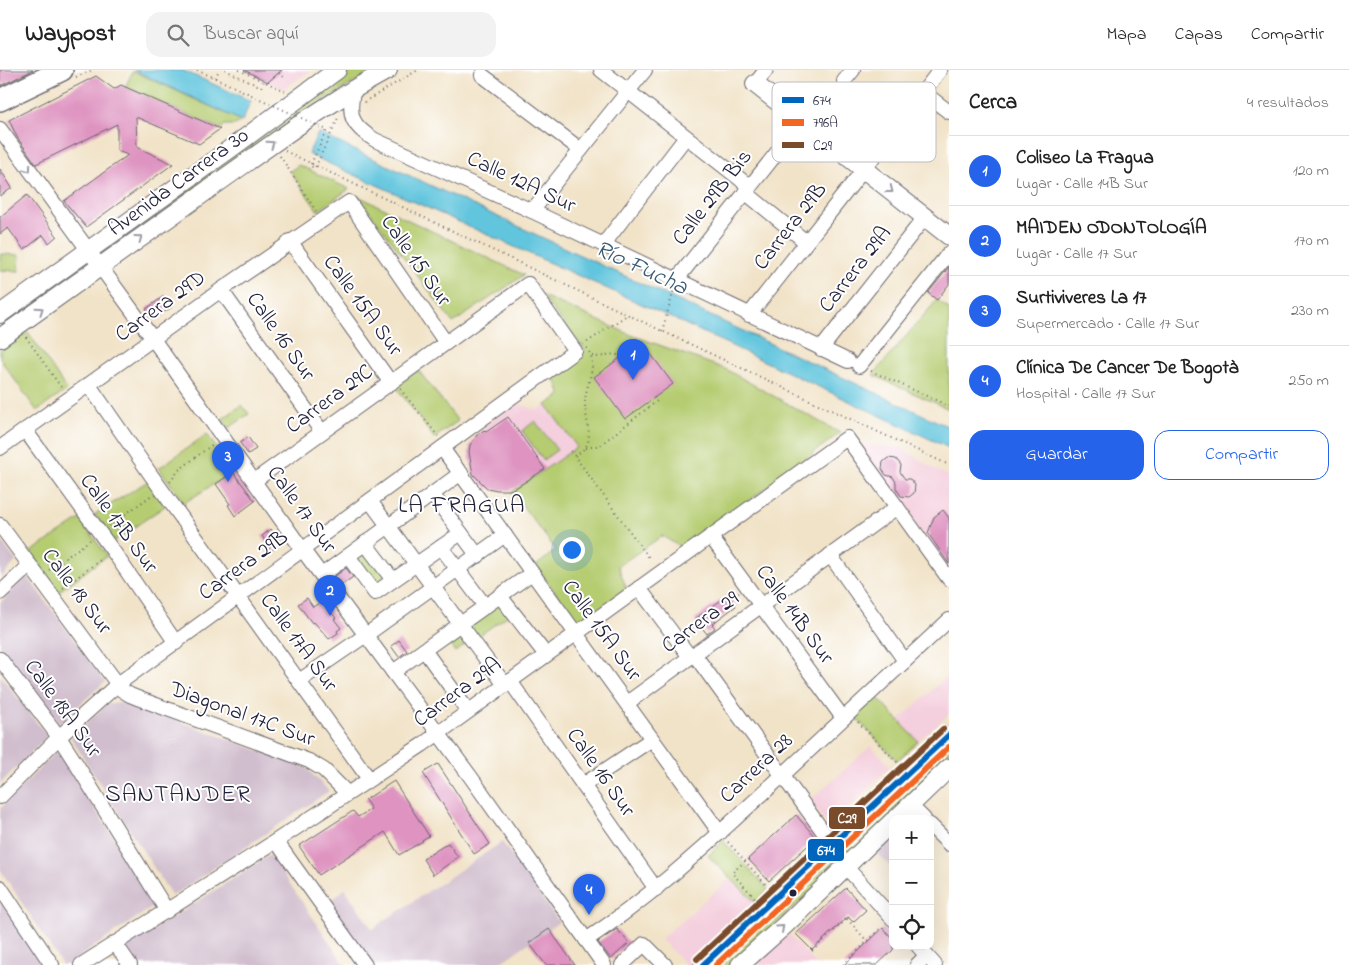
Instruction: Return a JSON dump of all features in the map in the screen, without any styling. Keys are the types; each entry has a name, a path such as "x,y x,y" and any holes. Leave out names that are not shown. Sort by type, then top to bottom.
{"highway":[{"path":"0,100 62,70"}],"main road":[{"name":"Avenida Carrera 30","path":"0,314 337,70"},
{"name":"Avenida Carrera 30","path":"0,338 271,144 359,96 388,70"},
{"path":"755,84 772,97"},
{"path":"855,162 949,236"},
{"path":"703,965 772,903 949,735"},
{"path":"900,815 949,768"},
{"path":"744,964 889,826"}],"street":[{"path":"0,92 46,70"},
{"path":"601,70 686,137 806,242"},
{"path":"532,211 645,70"},
{"path":"755,84 766,70"},
{"name":"Carrera 29B","path":"931,82 940,70"},
{"path":"482,76 580,150"},
{"name":"Calle 12A Sur","path":"359,96 350,102 352,118 366,135 677,279 853,364"},
{"path":"936,102 949,112"},
{"name":"Calle 17 Sur","path":"0,129 604,965"},
{"path":"603,245 686,137"},
{"name":"Calle 29B Bis","path":"677,279 772,158"},
{"name":"Carrera 29B","path":"749,315 869,162"},
{"name":"Carrera 29D","path":"0,448 290,241 349,202"},
{"name":"Calle 15 Sur","path":"349,202 446,343"},
{"name":"Carrera 29A","path":"821,349 925,217"},
{"name":"Calle 15A Sur","path":"290,241 391,383"},
{"path":"853,364 949,253"},
{"name":"Carrera 29C","path":"254,481 528,284 580,348"},
{"name":"Calle 16 Sur","path":"221,290 322,432"},
{"name":"Carrera 29B","path":"0,797 58,737 118,684 580,348"},
{"name":"Calle 17A Sur","path":"88,385 369,779"},
{"name":"Calle 17B Sur","path":"25,430 113,551 176,643"},
{"name":"Carrera 29A","path":"81,965 276,841 438,733 847,438 897,507"},
{"name":"Calle 15A Sur","path":"442,448 720,833"},
{"path":"322,575 461,474"},
{"path":"432,494 478,556"},
{"name":"Calle 16 Sur","path":"370,501 460,624 507,683 583,785 656,889"},
{"path":"897,507 949,579"},
{"name":"Carrera 29","path":"627,703 897,507"},
{"name":"Calle 18 Sur","path":"0,525 118,684"},
{"path":"348,556 374,593 461,533"},
{"path":"299,681 366,636 506,535"},
{"name":"Calle 14B Sur","path":"711,536 761,606 846,716"},
{"path":"366,543 393,580"},
{"path":"441,547 485,606"},
{"path":"830,555 905,661"},
{"path":"0,593 30,565"},
{"path":"393,672 532,573"},
{"path":"639,588 833,845"},
{"path":"500,596 546,655"},
{"name":"Carrera 28","path":"586,940 621,917 720,833 949,620"},
{"path":"424,650 468,711"},
{"name":"Calle 18A Sur","path":"0,660 58,737 167,911"},
{"name":"Diagonal 17C Sur","path":"118,684 130,695 309,761 324,770 347,793"},
{"path":"583,785 652,739"},
{"path":"910,805 920,815"},
{"path":"934,829 949,844"},
{"path":"276,841 365,965"},
{"path":"846,866 889,914"},
{"path":"0,887 52,965"},
{"path":"115,944 130,965"},
{"path":"622,965 644,944 665,965"}],"path":[{"path":"197,70 327,130 310,166 315,168 339,115"},
{"path":"215,78 219,70"},
{"path":"225,70 261,87 264,82"},
{"path":"239,70 300,98"},
{"path":"359,96 418,70"},
{"path":"279,73 285,78"},
{"path":"271,144 322,220"},
{"path":"271,144 627,315 949,464"},
{"path":"662,331 672,298"},
{"path":"621,357 615,354 598,357 592,356 580,348 627,315"},
{"path":"22,331 65,393"},
{"path":"586,448 588,436 585,402 592,369 592,356"},
{"path":"853,364 949,406"},
{"name":"Calle 15A Sur","path":"391,383 398,386 438,436 442,448"},
{"path":"575,456 586,448 600,444 657,401 654,398"},
{"path":"40,578 161,489 173,479 179,470 217,442"},
{"path":"571,451 650,559"},
{"path":"53,596 113,551"},
{"path":"730,599 741,592"},
{"path":"846,716 908,774"},
{"path":"720,833 745,861 772,903"},
{"path":"745,861 732,874 772,903"},
{"path":"812,951 848,918 868,942"},
{"path":"843,965 880,929"}],"shaded area":[{"path":"244,70 307,70 309,72 283,89"},
{"path":"515,403 538,410 546,405 577,447 523,484 483,427"},
{"path":"857,444 900,447 934,469 949,476 949,570"},
{"path":"0,539 16,561 0,579"},
{"path":"27,576 105,682 59,723 0,646 0,603"},
{"path":"0,675 47,736 0,784"},
{"path":"949,675 949,714 918,741 899,720"},
{"path":"124,701 306,768 329,791 172,896 71,738 107,704"},
{"path":"871,746 890,766 829,827 809,801"},
{"path":"57,751 157,904 67,965 62,965 0,869 0,809"},
{"path":"889,839 889,865 876,852"},
{"path":"502,842 559,922 497,965 373,965 328,903 345,889 372,929"},
{"path":"270,855 345,965 139,965 126,947"},
{"path":"730,878 756,903 690,965 686,965 661,939"},
{"path":"0,899 45,965 0,965"},
{"path":"788,934 817,965 760,965 761,960"}],"green space":[{"path":"350,70 376,70 312,107 102,255 136,229 149,214"},
{"path":"133,71 242,121 235,125 225,125 220,129 125,87"},
{"path":"299,165 349,189 318,211 290,171"},
{"path":"358,196 524,275 453,323"},
{"path":"0,254 20,255 19,271 0,270"},
{"path":"541,295 629,334 725,369 840,433 684,549 662,536 618,566 627,590 579,625 536,566 556,550 512,492 577,447 546,405 561,395 553,374 585,350"},
{"path":"937,300 949,309 949,409 873,375"},
{"path":"28,332 67,390 37,411 0,359 0,350"},
{"path":"418,370 458,421 434,438 396,387"},
{"path":"242,405 249,414 229,428 222,419"},
{"path":"535,421 557,450 543,460 522,431"},
{"path":"207,434 233,472 184,503 159,468"},
{"path":"148,481 165,506 114,541 95,514"},
{"path":"80,519 107,556 58,592 31,552"},
{"path":"365,544 392,580 375,593 349,556"},
{"path":"500,596 513,612 455,652 443,636"},
{"path":"876,696 918,741 897,761 854,716"},
{"path":"949,745 949,759 889,815 853,852 731,965 714,965 778,908"},
{"path":"723,841 768,889 756,903 708,856"}],"water":[{"path":"134,70 182,70 251,101 242,121"},
{"path":"318,133 949,427 949,448 670,317 308,154"}],"building":[{"path":"0,70 33,70 0,86"},
{"path":"244,70 282,70 268,82"},
{"path":"96,76 114,89 121,85 220,129 199,144 136,117 137,147 173,164 86,227 64,201 128,155 117,151 117,124 36,164 17,137 9,120"},
{"path":"0,169 12,188 0,196"},
{"path":"27,195 57,236 49,243 43,235 24,250 8,228 0,234 0,217"},
{"path":"949,267 949,284 937,300 928,293"},
{"path":"164,296 172,307 153,319 146,309"},
{"path":"642,342 673,384 625,419 594,377"},
{"path":"508,417 545,469 510,490 487,488 473,474 469,452 470,445 477,435 484,430 486,432"},
{"path":"248,437 256,449 248,454 240,443"},
{"path":"888,458 896,459 901,465 900,472 905,479 910,479 915,485 914,493 909,497 901,496 896,488 896,482 893,477 886,475 882,469 883,462"},
{"path":"233,472 255,501 235,516 228,505 230,504 216,484"},
{"path":"943,510 949,518 949,564 928,533 934,517"},
{"path":"271,529 281,543 271,551 262,536"},
{"path":"346,568 353,577 340,586 334,577"},
{"path":"728,595 736,606 712,624 715,628 707,634 695,619"},
{"path":"307,598 313,607 322,601 336,618 334,619 341,628 337,631 338,633 329,639 314,622 312,623 298,604"},
{"path":"399,640 407,651 399,657 391,646"},
{"path":"438,764 490,844 474,854 423,773"},
{"path":"394,781 429,836 399,855 385,832 319,875 299,846 353,811 358,817 371,809 365,800"},
{"path":"796,815 816,838 769,881 748,859"},
{"path":"448,843 458,857 433,875 423,859"},
{"path":"846,888 866,910 853,922 848,917 812,950 796,934"},
{"path":"883,928 889,935 889,950 893,950 877,965 844,965"},
{"path":"549,929 575,965 546,965 529,943"},
{"path":"617,929 629,943 611,959 598,942"}],"transit line":[{"name":"C29","path":"697,959 943,729"},
{"name":"674","path":"703,965 949,735"},
{"name":"796A","path":"716,965 949,747"}],"place":[{"name":"Coliseo La Fragua","path":"633,380"},
{"name":"Surtiviveres La 17","path":"228,482"},
{"name":"MAIDEN ODONTOLOGÍA","path":"330,616"},
{"name":"Clínica De Cancer De Bogotà","path":"589,915"}],"district":[{"name":"LA FRAGUA","path":"462,506"},
{"name":"SANTANDER","path":"178,795"}],"water label":[{"name":"Río Fucha","path":"641,269"}]}
